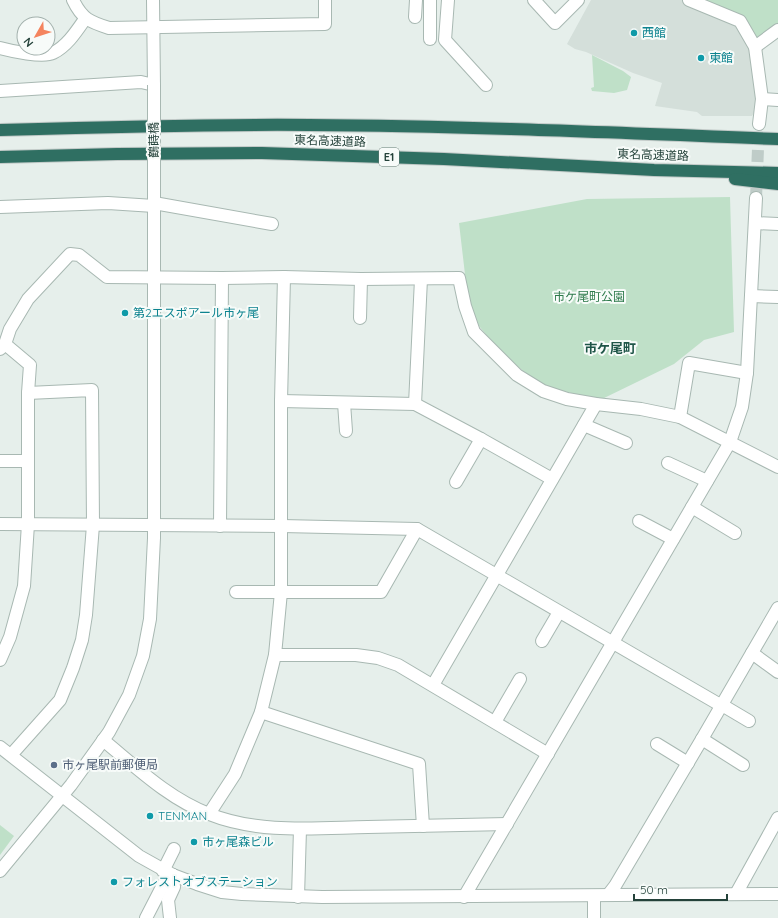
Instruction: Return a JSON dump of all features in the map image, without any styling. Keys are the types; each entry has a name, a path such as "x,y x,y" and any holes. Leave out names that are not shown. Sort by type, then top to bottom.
{"highway":[{"name":"東名高速道路","path":"0,130 309,125 451,127 778,139"},
{"name":"東名高速道路","path":"0,157 117,154 262,153 444,159 654,170 778,173"},
{"path":"654,170 778,184"}],"street":[{"path":"73,0 85,19 109,28 325,24 325,0"},
{"name":"鶴蒔橋","path":"0,871 62,796 103,740 129,695 144,656 150,619 152,591 153,525 155,276 153,0"},
{"path":"415,17 416,0"},
{"path":"430,0 430,40"},
{"path":"448,0 445,40 486,85"},
{"path":"534,0 555,23 578,0"},
{"path":"689,0 740,22 755,47 762,99 759,124"},
{"path":"0,48 23,54 52,54 73,38 85,19"},
{"path":"755,47 778,30"},
{"path":"0,91 141,82 154,85"},
{"path":"762,99 778,100"},
{"path":"464,897 730,442 742,407 747,373 756,198"},
{"path":"0,207 108,202 154,202 272,224"},
{"path":"755,223 778,224"},
{"path":"0,660 10,636 24,586 28,524 28,394 30,365 2,346 10,329 28,299 70,254 79,255 107,277 284,277 361,279 460,278 465,306 474,332 516,375 543,392 567,399 641,409 680,417 778,467"},
{"path":"209,814 235,774 261,712 275,655 281,592 281,401 284,277"},
{"path":"220,526 222,278"},
{"path":"360,318 361,279"},
{"path":"415,404 421,279"},
{"path":"751,296 778,297"},
{"path":"680,417 689,363 747,373"},
{"path":"10,755 60,700 73,668 82,640 86,615 93,525 92,390 28,394"},
{"path":"281,401 415,404 481,439 552,480"},
{"path":"344,403 346,431"},
{"path":"433,685 596,404"},
{"path":"584,425 626,443"},
{"path":"456,482 481,439"},
{"path":"0,461 28,461"},
{"path":"668,463 707,481"},
{"path":"692,508 735,533"},
{"path":"639,521 673,539"},
{"path":"0,524 282,526 417,529 749,721"},
{"path":"236,592 381,592 417,529"},
{"path":"608,895 722,706 778,608"},
{"path":"542,641 559,612"},
{"path":"752,653 778,672"},
{"path":"275,655 356,655 378,658 398,665 548,754"},
{"path":"495,722 520,680"},
{"path":"261,712 419,764 423,826"},
{"path":"702,739 744,765"},
{"path":"103,740 163,788 189,805 232,822 262,827 300,829 507,824"},
{"path":"657,744 688,763"},
{"path":"0,747 139,856 168,873 222,892 298,896 464,897 778,894"},
{"path":"736,894 778,818"},
{"path":"298,896 300,829"},
{"path":"146,918 164,883 174,849"},
{"path":"168,873 174,887 168,900 170,918"},
{"path":"594,896 594,918"}],"shaded area":[{"path":"591,0 689,0 740,21 755,47 762,99 752,116 702,116 697,112 655,106 662,83 633,73 586,52 575,49 567,44"}],"green space":[{"path":"689,0 778,0 778,30 755,47 740,21"},
{"path":"592,55 623,71 631,77 627,90 614,93 592,91 591,88 594,87"},
{"name":"市ケ尾町公園","path":"730,197 734,332 704,340 674,364 600,400 543,386 513,363 479,326 468,300 459,223 587,199"},
{"path":"0,825 14,836 0,855"}],"tunnel":[{"path":"756,198 759,124"}],"place":[{"name":"西館","path":"634,33"},
{"name":"東館","path":"701,58"},
{"name":"第2エスポアール市ヶ尾","path":"125,313"},
{"name":"市ヶ尾駅前郵便局","path":"54,765"},
{"name":"TENMAN","path":"150,816"},
{"name":"市ヶ尾森ビル","path":"194,842"},
{"name":"フォレストオブステーション","path":"114,882"}],"district":[{"name":"市ケ尾町","path":"610,348"}]}
